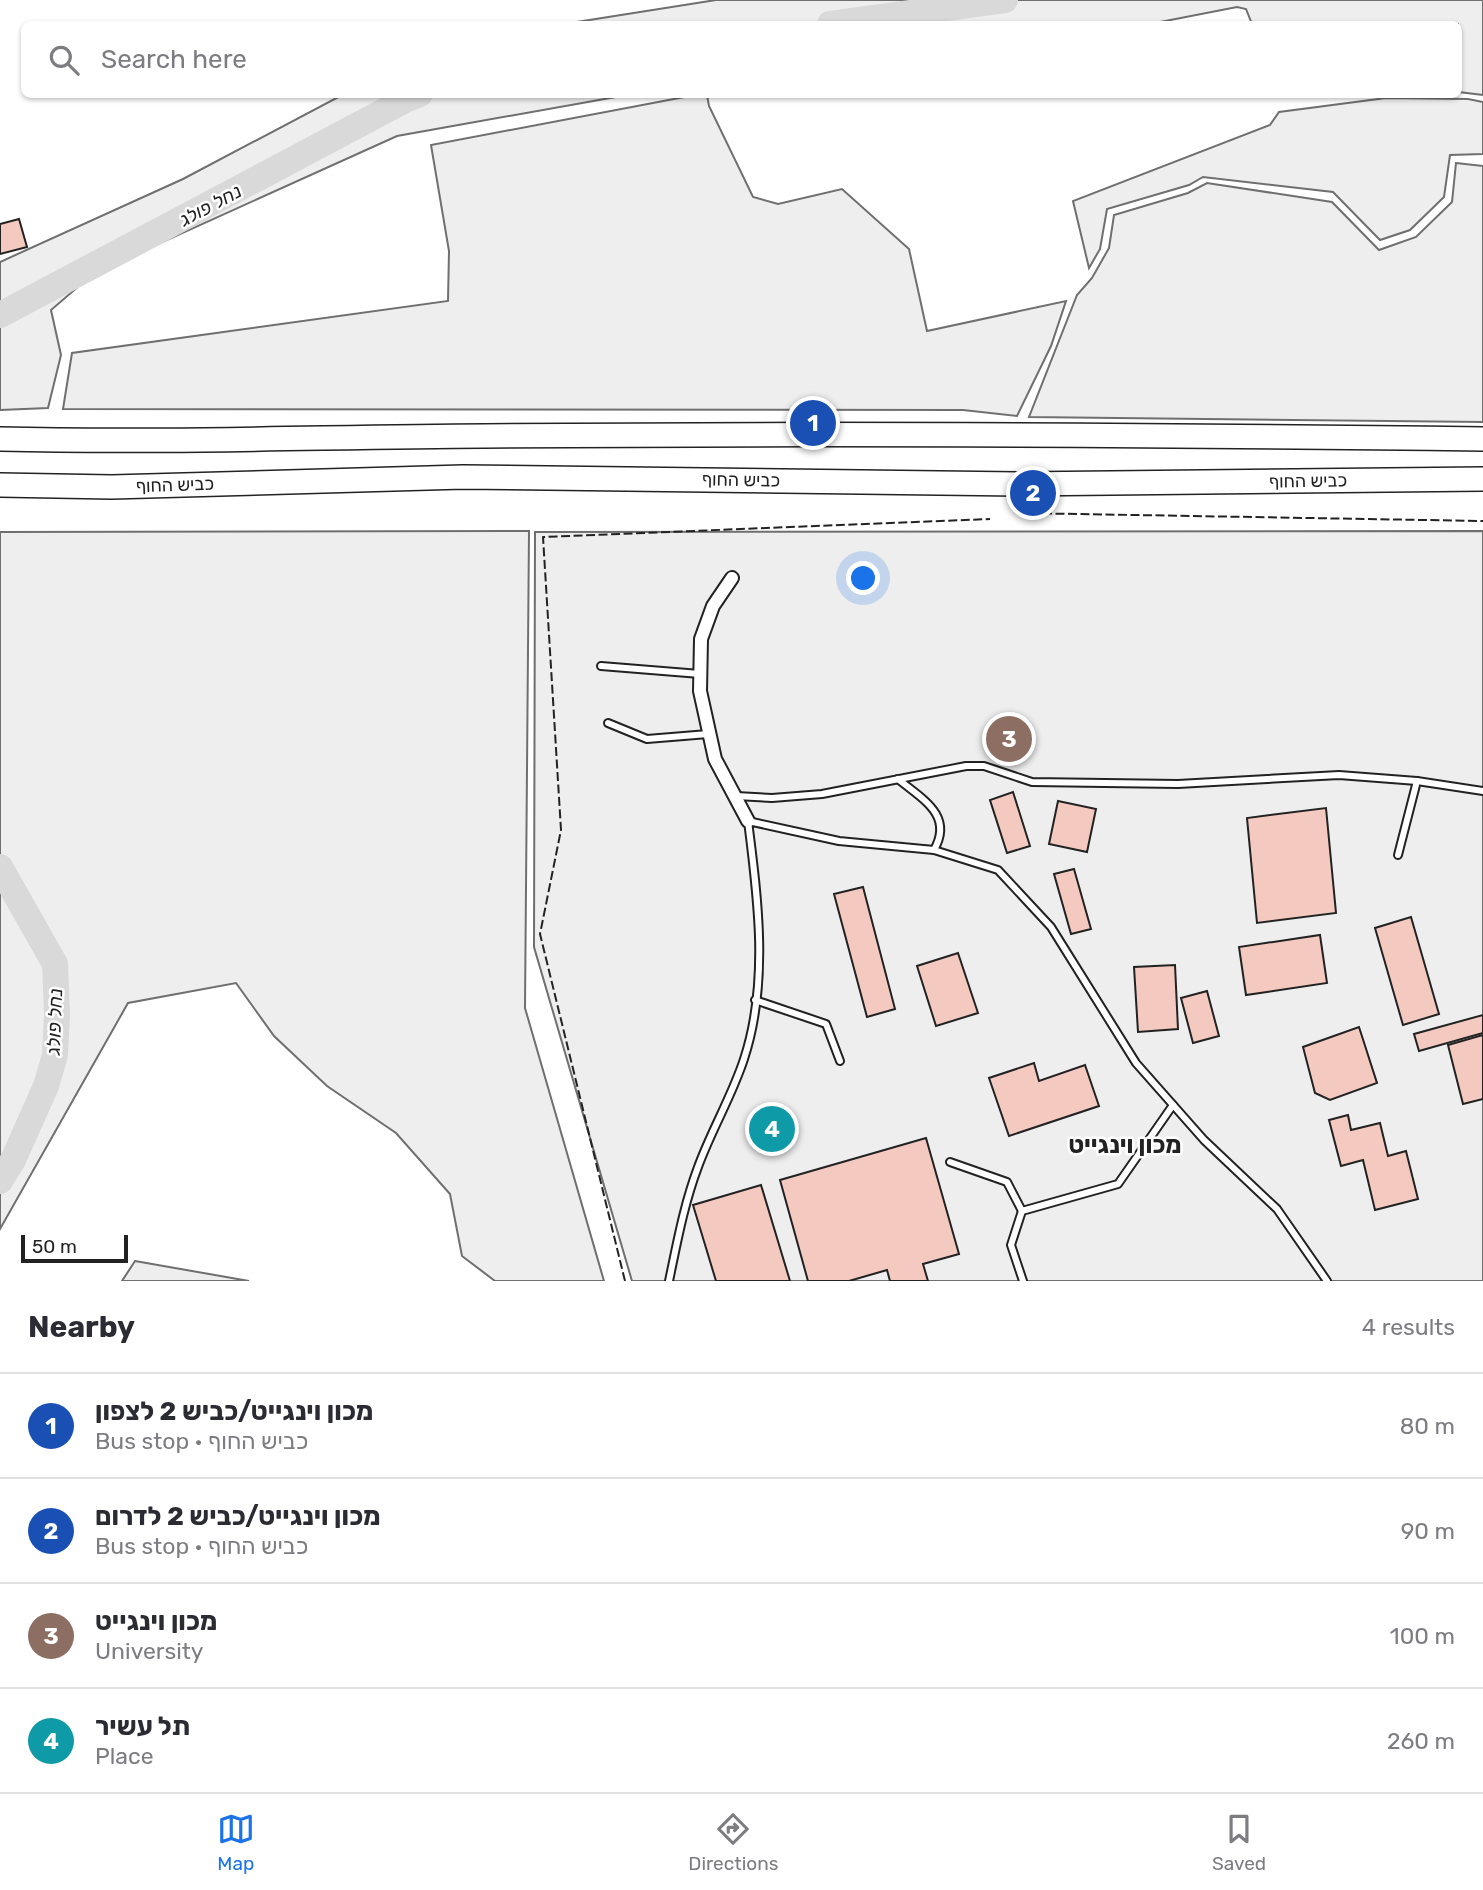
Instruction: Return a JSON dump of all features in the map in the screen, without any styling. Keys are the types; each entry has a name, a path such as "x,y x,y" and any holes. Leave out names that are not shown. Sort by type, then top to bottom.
{"highway":[{"path":"0,439 113,442 481,436 899,434 1483,439"},
{"name":"כביש החוף","path":"0,485 112,487 463,477 1018,484 1483,479"}],"street":[{"path":"732,578 713,606 701,639 699,674 708,734 715,759 748,821"}],"lane":[{"path":"601,666 699,674"},
{"path":"608,723 647,739 708,734"},
{"path":"733,796 772,798 822,794 966,766 991,768 1032,782 1178,784 1339,775 1417,780 1483,791"},
{"path":"898,779 934,810 940,821 942,837 934,850"},
{"path":"1398,855 1417,780"},
{"path":"669,1281 680,1226 697,1168 744,1058 755,1000 759,943 758,895 748,821 839,841 934,850 998,870 1051,927 1136,1063 1204,1140 1277,1209 1327,1281"},
{"path":"755,1000 826,1024 840,1061"},
{"path":"1022,1211 1118,1184 1173,1105"},
{"path":"950,1162 1007,1182 1022,1211 1011,1245 1023,1281"}],"shaded area":[{"path":"716,0 1483,0 1483,95 1462,92 1462,21 1251,21 1246,9 1237,7 1165,21 583,21"},
{"path":"336,98 610,98 397,136 94,273 51,310 61,355 48,408 0,410 0,262 183,179"},
{"path":"679,98 708,98 753,197 778,204 842,189 909,249 927,331 1066,301 1051,346 1017,416 963,410 63,409 72,353 448,301 449,251 431,145"},
{"path":"1386,98 1468,99 1483,102 1483,154 1450,155 1444,197 1410,230 1380,240 1333,192 1203,177 1189,185 1107,209 1100,249 1089,268 1073,201 1270,125 1279,112"},
{"path":"1456,163 1483,166 1483,422 1029,417 1077,295 1092,278 1109,248 1114,215 1188,193 1207,183 1332,202 1379,250 1416,237 1452,202"},
{"path":"529,531 525,1008 604,1281 495,1281 462,1256 450,1194 396,1133 327,1086 274,1036 236,983 128,1003 0,1229 0,532"},
{"name":"מכון וינגייט","path":"1483,531 1483,1281 632,1281 534,947 535,532"},
{"path":"135,1261 249,1281 122,1281"}],"building":[{"path":"19,219 27,247 0,254 0,224"},
{"path":"1013,792 1030,846 1007,853 990,800"},
{"path":"1058,801 1096,809 1087,852 1049,844"},
{"path":"1326,808 1336,913 1257,923 1247,818"},
{"path":"1074,869 1091,929 1071,934 1054,874"},
{"path":"863,887 895,1009 867,1017 834,894"},
{"path":"1411,917 1439,1014 1403,1025 1375,928"},
{"path":"1320,935 1327,983 1246,995 1239,947"},
{"path":"958,953 978,1013 936,1026 917,966"},
{"path":"1175,965 1178,1029 1138,1032 1134,967"},
{"path":"1207,991 1219,1036 1193,1043 1181,998"},
{"path":"1483,1015 1483,1033 1419,1051 1414,1034"},
{"path":"1359,1027 1377,1083 1330,1100 1315,1093 1303,1047"},
{"path":"1483,1035 1483,1099 1463,1104 1448,1045"},
{"path":"1034,1063 1039,1081 1085,1065 1099,1106 1009,1136 989,1078"},
{"path":"1348,1115 1351,1130 1380,1123 1388,1156 1406,1151 1418,1199 1375,1210 1363,1160 1341,1166 1329,1120"},
{"path":"926,1138 959,1254 923,1264 928,1281 890,1281 887,1270 849,1281 808,1281 780,1180"},
{"path":"761,1185 790,1281 716,1281 693,1205"}],"waterway":[{"name":"נחל פולג","path":"852,21 1005,0"},
{"name":"נחל פולג","path":"0,315 410,98"},
{"name":"נחל פולג","path":"0,867 55,964 57,1015 55,1055 46,1086 13,1160 0,1181"}],"fence":[{"path":"1018,513 1483,521"},
{"path":"625,1281 540,934 561,830 543,537 990,519"}],"place":[{"name":"מכון וינגייט/כביש 2 לצפון","path":"813,423"},
{"name":"מכון וינגייט/כביש 2 לדרום","path":"1033,493"},
{"name":"מכון וינגייט","path":"1009,739"},
{"name":"תל עשיר","path":"772,1129"}],"district":[{"name":"מכון וינגייט","path":"1125,1145"}]}
